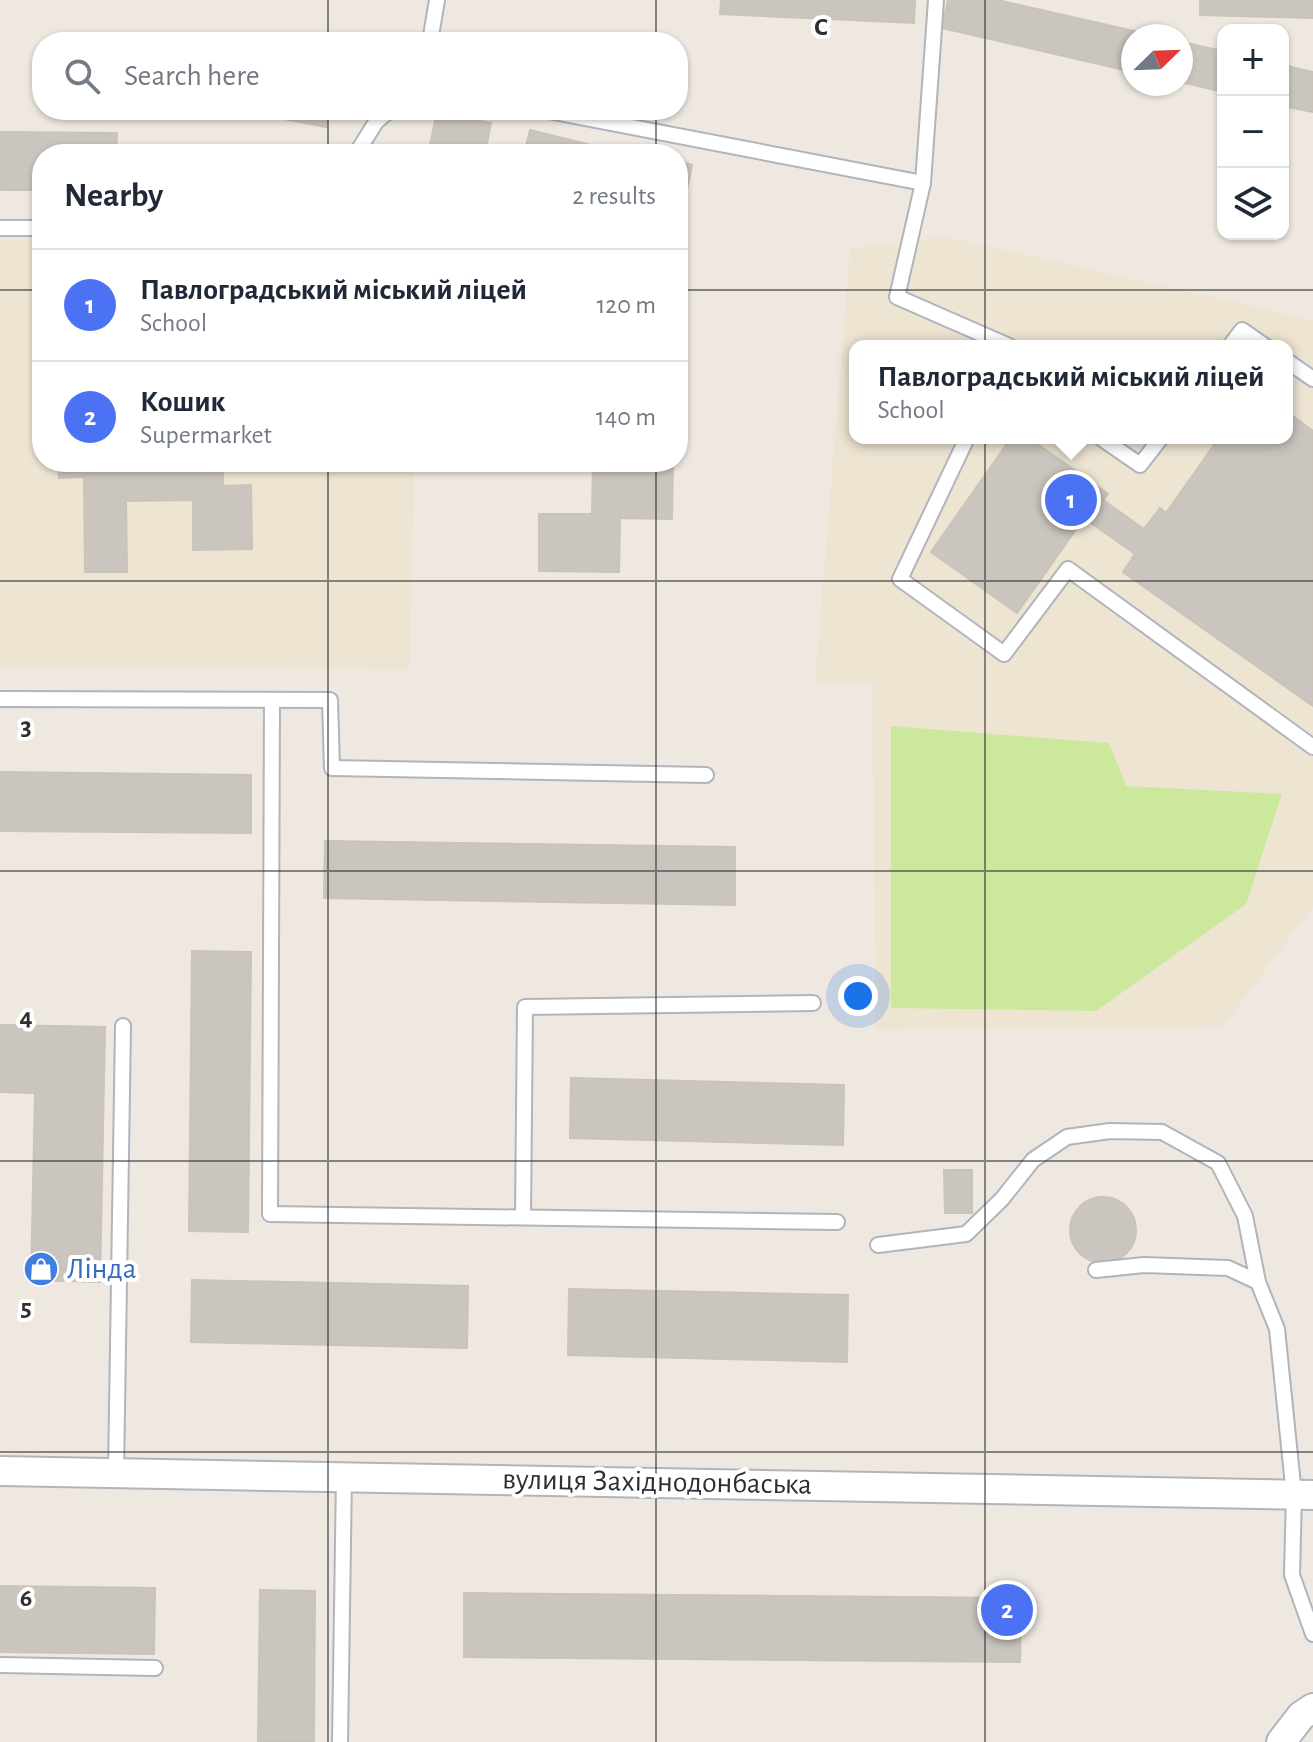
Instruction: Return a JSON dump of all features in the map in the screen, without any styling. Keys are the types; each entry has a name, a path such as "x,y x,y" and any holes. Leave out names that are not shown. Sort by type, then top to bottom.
{"street":[{"name":"вулиця Західнодонбаська","path":"0,1471 1303,1495"},
{"path":"1281,1742 1301,1716 1313,1708"}],"lane":[{"path":"432,32 437,0"},
{"path":"936,0 923,183 897,297 995,340"},
{"path":"362,144 378,120"},
{"path":"595,120 923,183"},
{"path":"0,228 32,228"},
{"path":"1234,340 1242,330 1256,340"},
{"path":"1293,365 1313,379"},
{"path":"964,444 900,579 1004,654 1068,569 1313,747"},
{"path":"1110,444 1140,465 1156,444"},
{"path":"0,699 330,700 332,768 706,775"},
{"path":"272,700 270,1214 837,1222"},
{"path":"523,1217 525,1007 813,1003"},
{"path":"116,1473 123,1026"},
{"path":"878,1245 966,1234 1002,1199 1033,1160 1067,1137 1110,1131 1162,1132 1218,1163 1245,1216 1258,1282 1277,1329 1303,1495 1292,1575 1313,1634"},
{"path":"1096,1270 1144,1265 1228,1268 1258,1282"},
{"path":"340,1742 344,1476"},
{"path":"0,1665 155,1668"}],"shaded area":[{"path":"947,237 1313,320 1313,906 1223,1026 876,1030 872,681 815,685 850,249"},
{"path":"0,240 32,240 32,472 415,472 409,670 0,666"}],"green space":[{"path":"891,726 1109,743 1126,786 1282,794 1246,904 1096,1011 891,1008"}],"building":[{"path":"721,0 915,0 914,23 720,14"},
{"path":"948,0 997,0 1121,28 1121,69 942,28"},
{"path":"1200,0 1313,0 1313,18 1200,15"},
{"path":"1193,45 1217,50 1217,91 1193,85"},
{"path":"1289,66 1313,72 1313,112 1289,107"},
{"path":"289,120 327,120 326,127"},
{"path":"435,120 491,123 487,144 430,144"},
{"path":"530,130 587,144 526,144"},
{"path":"0,132 117,133 116,144 32,144 32,190 0,190"},
{"path":"688,164 692,165 688,184"},
{"path":"1293,416 1313,431 1313,706 1123,572 1135,554 1084,518 1017,613 931,552 1007,444 1037,444 1108,494 1103,500 1144,529 1160,508 1166,513 1215,444 1293,444"},
{"path":"59,472 223,472 223,486 251,485 252,549 193,550 193,500 126,501 127,572 85,572 84,477 59,478"},
{"path":"593,472 673,472 672,519 620,518 619,572 539,571 539,514 592,514"},
{"path":"0,772 251,775 251,833 0,831"},
{"path":"325,841 735,847 735,905 324,898"},
{"path":"192,951 251,952 248,1232 189,1231"},
{"path":"0,1025 105,1027 100,1282 31,1280 35,1093 0,1092"},
{"path":"571,1078 844,1085 843,1145 570,1138"},
{"path":"944,1170 972,1170 972,1213 945,1213"},
{"path":"1103,1197 1126,1207 1136,1230 1126,1253 1103,1263 1080,1253 1070,1230 1080,1207"},
{"path":"192,1280 468,1286 467,1348 191,1342"},
{"path":"569,1289 848,1295 847,1362 568,1355"},
{"path":"0,1586 155,1588 154,1654 0,1652"},
{"path":"260,1590 315,1591 314,1742 258,1742"},
{"path":"464,1593 1021,1598 1020,1662 464,1657"}],"place":[{"name":"Павлоградський міський ліцей","path":"1071,500"},
{"name":"Лінда","path":"41,1269"},
{"name":"Кошик","path":"1007,1610"}]}
